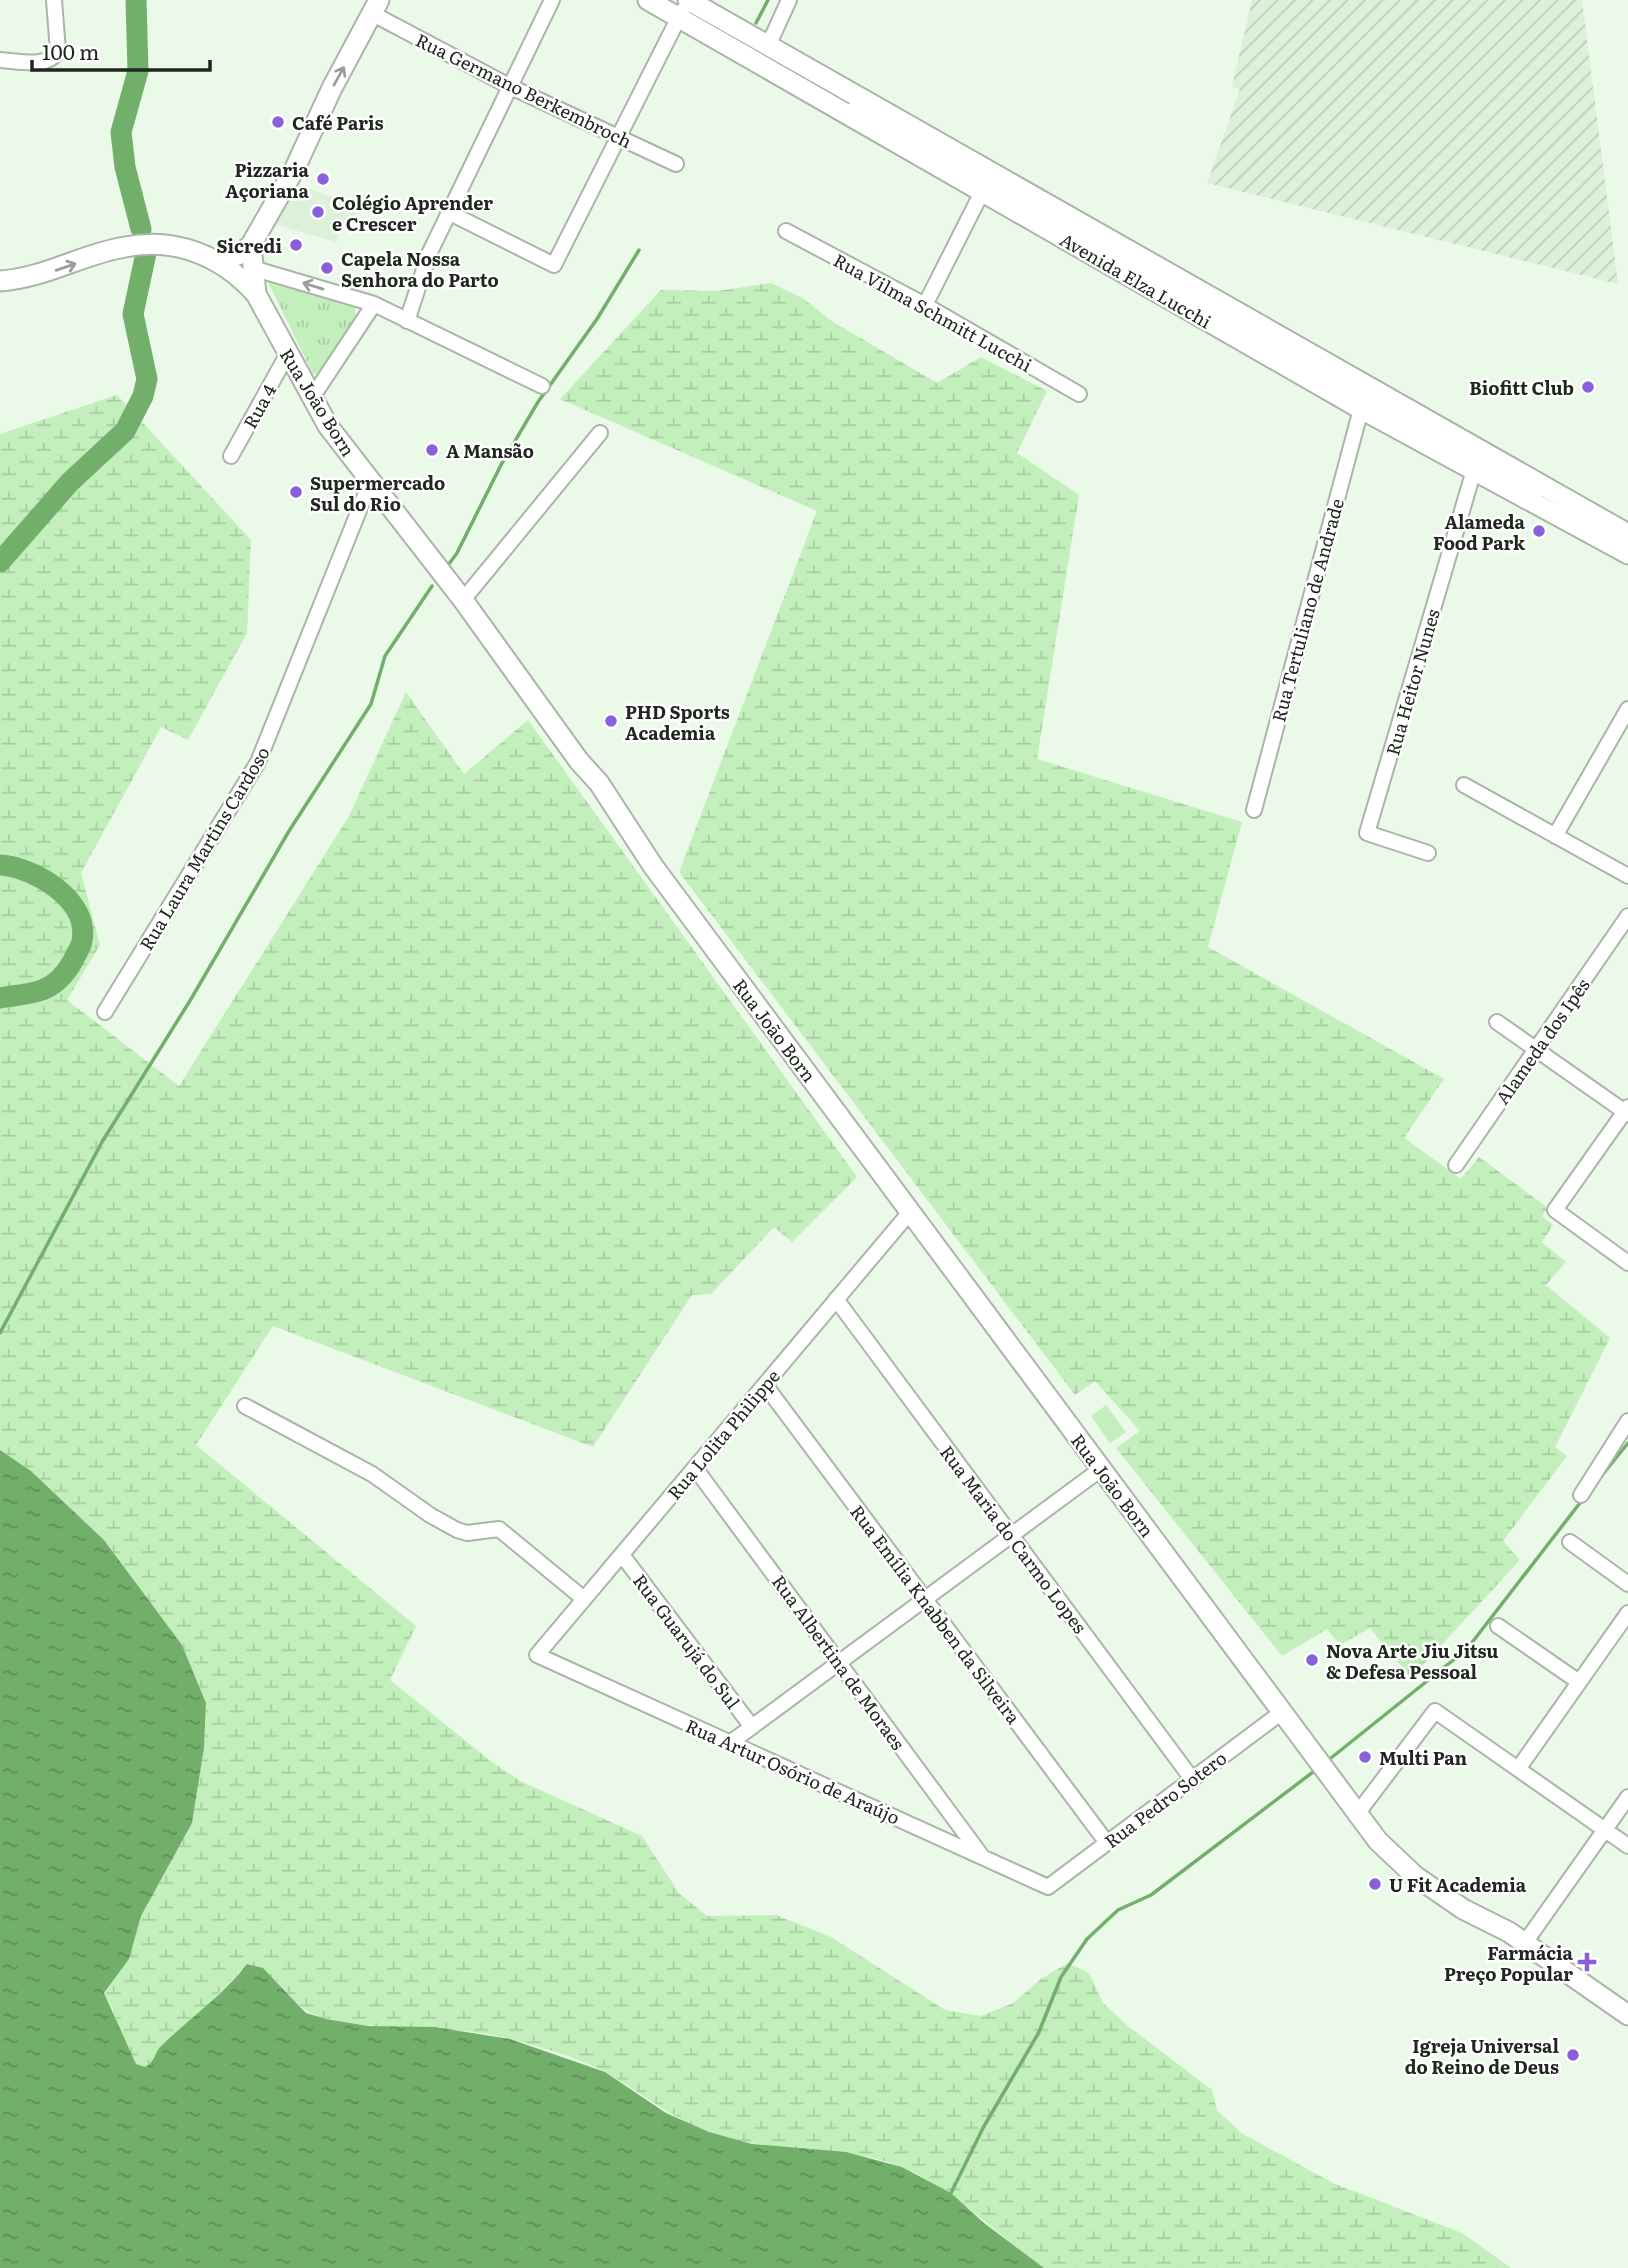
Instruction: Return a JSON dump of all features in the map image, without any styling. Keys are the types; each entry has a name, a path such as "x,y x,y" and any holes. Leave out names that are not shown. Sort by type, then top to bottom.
{"main road":[{"name":"Avenida Elza Lucchi","path":"648,0 684,7 768,46 1224,318 1361,409 1628,554"},
{"path":"219,261 237,255 251,245 376,7"},
{"name":"Avenida Elza Lucchi","path":"684,7 982,192 1628,534"},
{"path":"251,245 256,294"},
{"path":"0,281 41,275 132,246 182,246 219,261 239,275 256,294"},
{"name":"Rua João Born","path":"256,294 311,398 370,483 463,600 579,761 599,783 653,866 1357,1814 1403,1867 1463,1909 1509,1932 1628,2015"}],"street":[{"path":"0,60 43,62 54,57 58,51 54,0"},
{"path":"407,321 429,254 552,0"},
{"path":"666,0 684,7 1224,318 1628,544"},
{"path":"768,46 789,0"},
{"name":"Rua Germano Berkembroch","path":"376,7 511,87 676,164"},
{"path":"450,213 554,265 684,7"},
{"path":"925,304 982,192"},
{"name":"Rua Vilma Schmitt Lucchi","path":"786,231 925,304 1079,394"},
{"path":"252,268 374,304 542,386"},
{"path":"311,398 374,304"},
{"name":"Rua 4","path":"231,456 287,355"},
{"name":"Rua Tertuliano de Andrade","path":"1254,810 1361,409"},
{"path":"463,600 600,433"},
{"name":"Rua Heitor Nunes","path":"1428,853 1367,833 1474,470"},
{"name":"Rua Laura Martins Cardoso","path":"105,1012 258,762 370,483"},
{"path":"1555,836 1628,709"},
{"path":"1464,785 1628,876"},
{"name":"Alameda dos Ipês","path":"1456,1165 1628,916"},
{"path":"1497,1022 1627,1111 1555,1210 1628,1263"},
{"name":"Rua Lolita Philippe","path":"537,1655 910,1212"},
{"name":"Rua Maria do Carmo Lopes","path":"836,1299 1192,1779"},
{"name":"Rua Emília Knabben da Silveira","path":"765,1385 1107,1843"},
{"path":"245,1406 383,1480 430,1515 457,1530 467,1533 499,1529 584,1599"},
{"path":"1581,1495 1628,1421"},
{"name":"Rua Albertina de Moraes","path":"695,1468 982,1857"},
{"path":"730,1743 1101,1469"},
{"path":"1570,1542 1628,1584"},
{"name":"Rua Guarujá do Sul","path":"622,1555 752,1727"},
{"path":"1518,1769 1628,1613"},
{"path":"1498,1626 1579,1682"},
{"name":"Rua Artur Osório de Araújo","path":"537,1655 1048,1887"},
{"name":"Rua Pedro Sotero","path":"1048,1887 1282,1712"},
{"path":"1357,1814 1436,1712 1628,1846"},
{"path":"1524,1944 1628,1797"}],"shaded area":[{"path":"1252,0 1582,0 1618,284 1207,183 1240,89 1232,86"},
{"name":"Colégio Aprender e Crescer","path":"296,184 359,207 353,221 346,218 336,242 274,224"}],"green space":[{"path":"267,280 355,308 356,315 319,373 313,374"},
{"path":"771,283 804,299 830,320 937,383 981,357 1047,391 1017,453 1079,495 1037,759 1242,822 1208,947 1444,1079 1404,1138 1461,1179 1479,1157 1548,1208 1542,1216 1553,1225 1542,1242 1566,1262 1546,1285 1610,1338 1555,1447 1567,1456 1503,1541 1520,1560 1411,1678 1370,1628 1340,1645 1327,1629 1282,1656 1116,1448 1140,1431 1095,1381 1075,1395 679,872 817,511 560,399 661,290 718,291"},
{"path":"117,395 251,540 247,633 188,740 161,727 81,873 100,945 67,1000 179,1086 349,816 406,692 464,774 528,720 857,1177 792,1242 774,1227 711,1294 692,1295 593,1447 273,1326 196,1445 416,1626 390,1680 492,1762 520,1781 642,1836 679,1893 707,1916 776,1915 831,1937 945,2010 981,2016 1013,2003 1041,1979 1068,1963 1089,1973 1103,2003 1128,2026 1212,2090 1217,2110 1241,2133 1333,2183 1462,2233 1511,2268 1044,2268 939,2187 902,2167 855,2154 758,2144 711,2133 683,2120 594,2067 522,2042 465,2031 372,2026 314,2015 294,2000 269,1974 247,1964 153,2062 145,2067 136,2064 104,1994 129,1959 141,1916 192,1823 204,1748 206,1703 182,1645 104,1540 31,1471 0,1450 0,434"},
{"path":"1106,1405 1126,1432 1110,1443 1091,1416"}],"water":[{"path":"0,1450 31,1471 104,1540 182,1645 206,1703 204,1748 192,1823 141,1916 129,1959 104,1993 136,2064 145,2067 149,2065 161,2046 216,1997 247,1964 263,1968 306,2013 368,2026 434,2027 510,2039 605,2072 666,2113 709,2132 752,2144 846,2152 902,2167 951,2193 984,2223 1044,2268 0,2268"}],"waterway":[{"path":"136,0 138,71 121,132 125,167 141,229"},
{"path":"756,23 768,0"},
{"path":"446,568 457,553 502,463 538,402 597,319 639,250"},
{"path":"0,562 70,482 125,431 143,396 147,379 133,314 146,253"},
{"path":"0,1333 102,1142 191,999 289,831 371,704 385,656 432,586"},
{"path":"0,865 28,872 57,888 69,899 82,926 80,946 70,965 56,982 37,992 0,998"},
{"path":"1599,1479 1628,1443"},
{"path":"1326,1762 1467,1649 1583,1499"},
{"path":"951,2193 983,2128 1039,2032 1061,1977 1087,1939 1118,1910 1151,1895 1317,1769"}],"place":[{"name":"Café Paris","path":"278,122"},
{"name":"Pizzaria Açoriana","path":"323,179"},
{"name":"Colégio Aprender e Crescer","path":"318,212"},
{"name":"Sicredi","path":"296,245"},
{"name":"Capela Nossa Senhora do Parto","path":"327,268"},
{"name":"Biofitt Club","path":"1588,387"},
{"name":"A Mansão","path":"432,450"},
{"name":"Supermercado Sul do Rio","path":"296,492"},
{"name":"Alameda Food Park","path":"1539,531"},
{"name":"PHD Sports Academia","path":"611,721"},
{"name":"Nova Arte Jiu Jitsu & Defesa Pessoal","path":"1312,1660"},
{"name":"Multi Pan","path":"1365,1757"},
{"name":"U Fit Academia","path":"1375,1884"},
{"name":"Farmácia Preço Popular","path":"1587,1962"},
{"name":"Igreja Universal do Reino de Deus","path":"1573,2055"}]}
